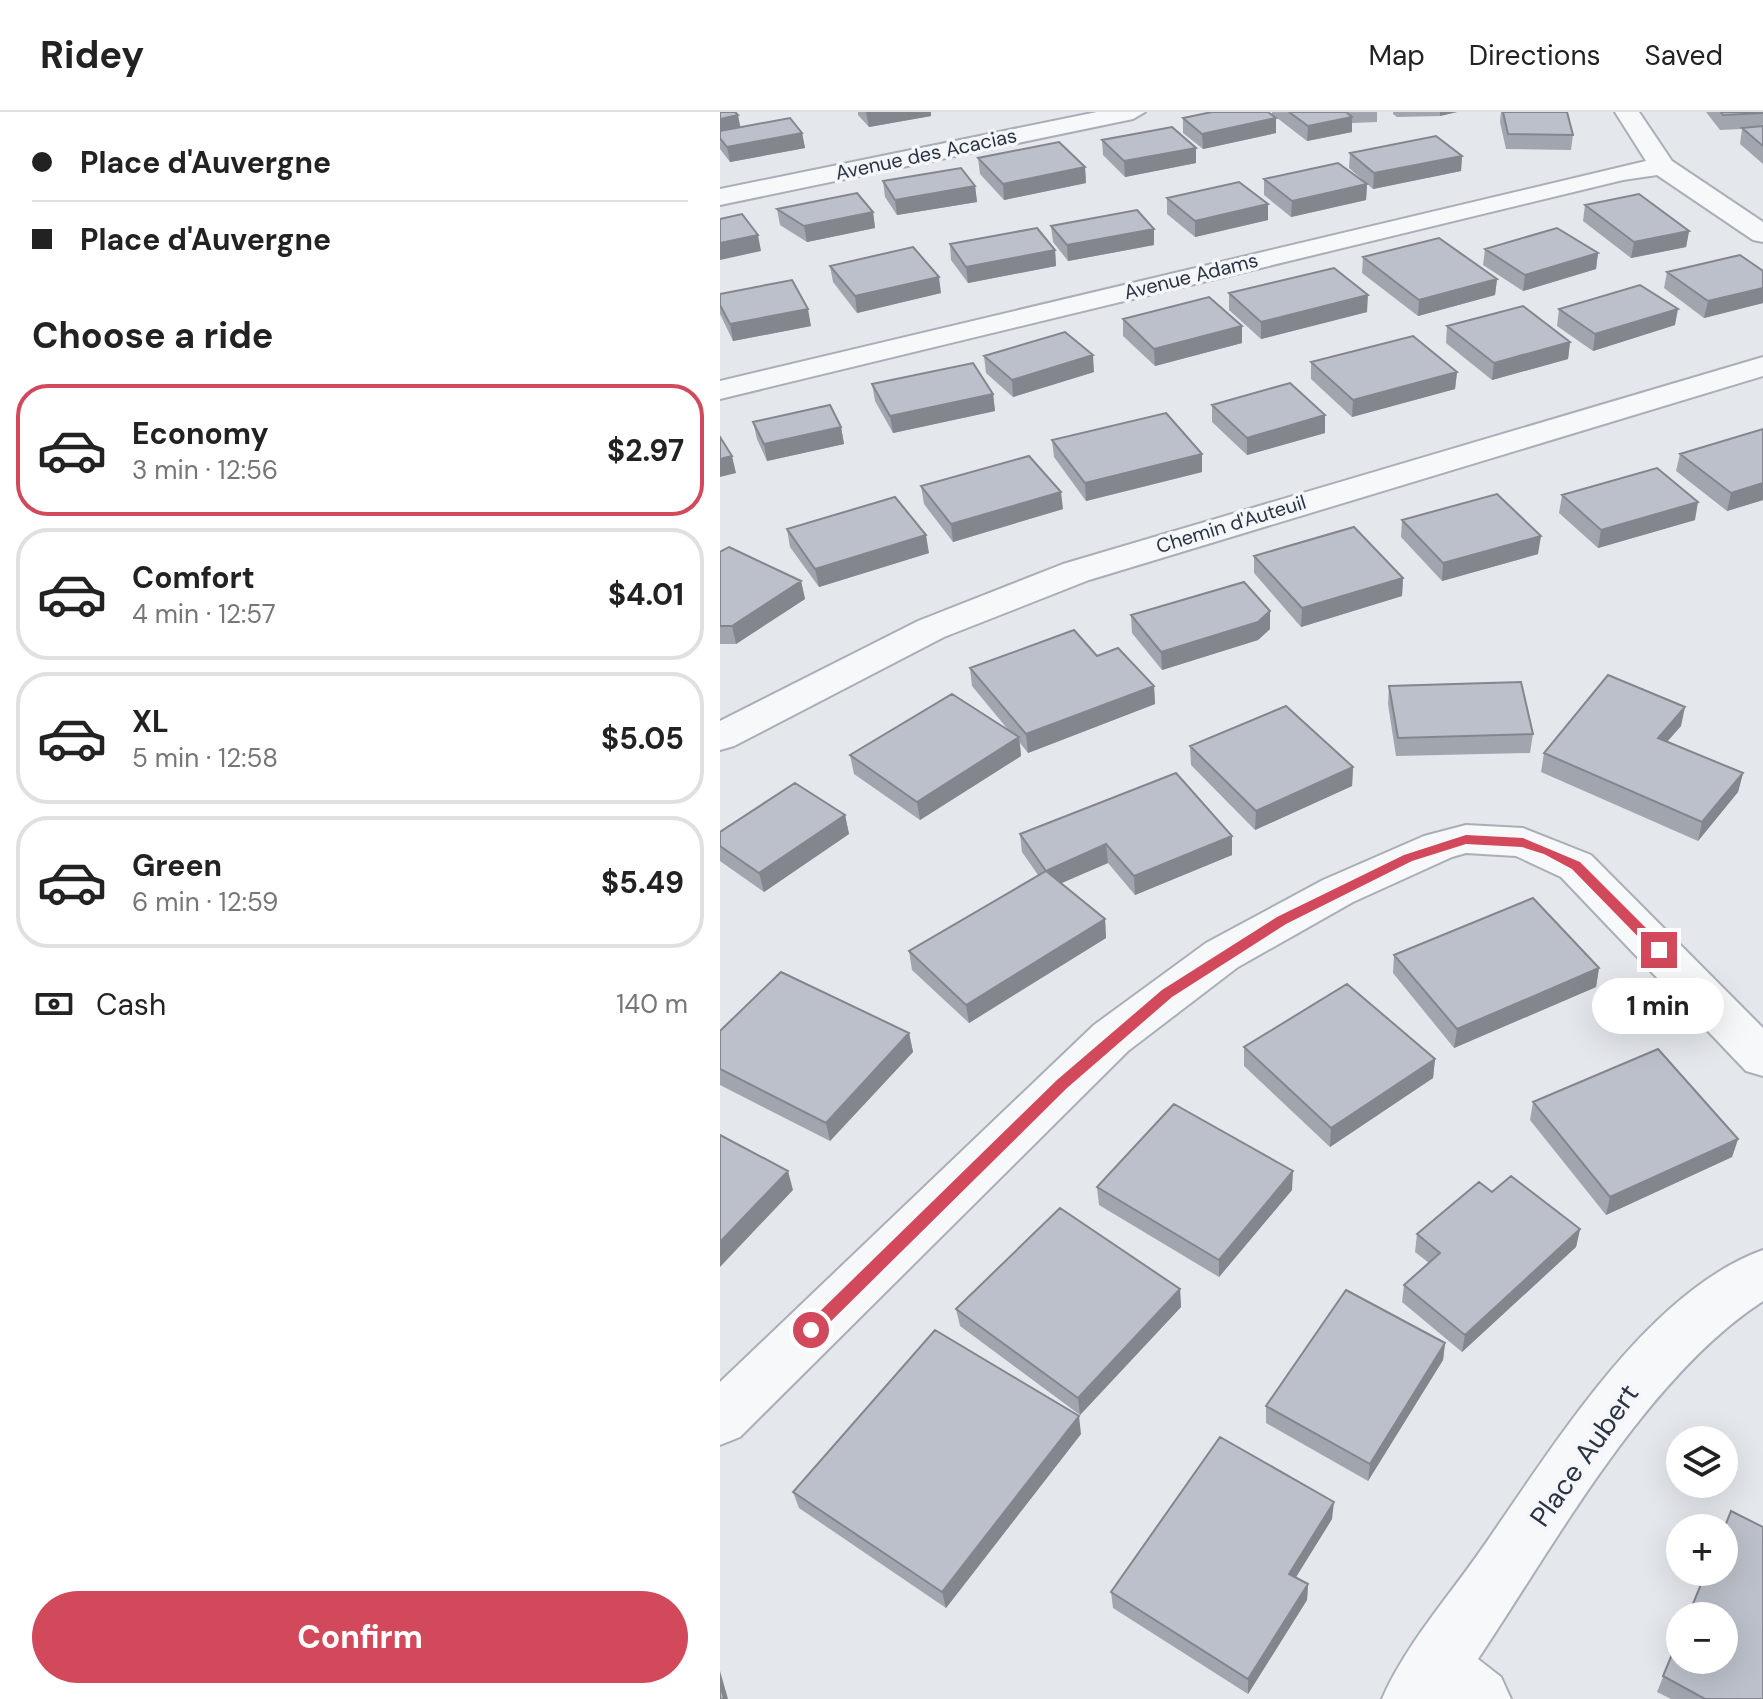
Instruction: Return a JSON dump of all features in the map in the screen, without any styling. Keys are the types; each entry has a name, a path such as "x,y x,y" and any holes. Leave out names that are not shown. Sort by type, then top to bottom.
{"street":[{"name":"Avenue des Acacias","path":"720,197 1133,112"},
{"path":"1627,112 1662,166 1763,234"},
{"name":"Avenue Adams","path":"720,390 1608,175 1662,166"},
{"name":"Chemin d'Auteuil","path":"720,737 931,629 1076,572 1763,366"},
{"path":"720,1419 1111,1038 1167,994 1234,948 1338,891 1439,846 1466,839 1523,842 1576,866 1763,1058"},
{"name":"Place Aubert","path":"1443,1688 1623,1395 1661,1351 1699,1317 1763,1273"}],"building":[{"path":"720,112 735,112 738,115 720,119"},
{"path":"1212,112 1268,112 1276,118 1202,134 1183,118"},
{"path":"1289,112 1346,112 1352,117 1308,126"},
{"path":"1503,112 1567,112 1573,135 1508,134"},
{"path":"1721,112 1763,112 1763,113 1723,115"},
{"path":"790,118 802,133 727,147 720,138 720,131"},
{"path":"1763,126 1763,146 1742,128"},
{"path":"1172,127 1196,148 1124,161 1102,140"},
{"path":"1436,136 1462,156 1374,173 1350,153"},
{"path":"1059,142 1085,167 1003,184 978,158"},
{"path":"1338,163 1367,184 1292,201 1264,179"},
{"path":"961,168 975,186 895,200 883,181"},
{"path":"1239,182 1268,204 1195,221 1167,198"},
{"path":"857,193 873,212 804,226 777,209"},
{"path":"1639,194 1689,231 1634,242 1585,205"},
{"path":"1137,210 1154,229 1067,245 1051,226"},
{"path":"742,214 758,235 720,243 720,219"},
{"path":"1037,228 1055,250 966,267 950,244"},
{"path":"1557,228 1598,253 1525,275 1485,249"},
{"path":"1439,238 1497,279 1419,300 1363,257"},
{"path":"913,247 939,277 855,296 830,266"},
{"path":"1740,255 1763,271 1763,288 1708,301 1667,272"},
{"path":"1334,268 1368,295 1261,322 1229,293"},
{"path":"792,280 808,309 730,324 720,305 720,294"},
{"path":"1640,285 1678,309 1595,334 1559,309"},
{"path":"1209,297 1242,326 1154,349 1123,319"},
{"path":"1523,306 1570,342 1494,363 1447,326"},
{"path":"1065,332 1093,355 1012,380 984,356"},
{"path":"1413,336 1457,372 1353,400 1311,362"},
{"path":"973,363 993,394 890,416 872,384"},
{"path":"1290,383 1325,415 1247,438 1212,405"},
{"path":"830,405 841,427 764,444 753,422"},
{"path":"1166,413 1202,454 1085,483 1052,440"},
{"path":"1763,429 1763,483 1731,493 1680,454"},
{"path":"720,437 732,456 720,459"},
{"path":"1029,456 1061,492 951,524 921,486"},
{"path":"1657,468 1698,502 1601,530 1562,495"},
{"path":"1497,494 1541,536 1443,563 1402,520"},
{"path":"895,497 926,535 815,569 787,529"},
{"path":"1354,527 1403,578 1302,608 1254,556"},
{"path":"729,547 801,581 732,626 720,626 720,552"},
{"path":"1244,582 1270,611 1258,622 1161,652 1131,615"},
{"path":"1074,630 1097,656 1118,648 1154,686 1026,734 970,668"},
{"path":"1608,675 1685,707 1658,738 1743,773 1702,822 1544,753"},
{"path":"1521,682 1533,734 1398,738 1389,686"},
{"path":"952,694 1019,737 917,802 850,755"},
{"path":"1286,706 1353,767 1256,811 1190,746"},
{"path":"1176,773 1232,836 1134,876 1106,844 1046,871 1020,834"},
{"path":"795,783 845,815 759,873 720,846 720,832"},
{"path":"1046,871 1105,919 966,1005 909,951"},
{"path":"1533,898 1599,968 1457,1029 1394,955"},
{"path":"781,972 909,1033 826,1123 720,1069 720,1031"},
{"path":"1347,984 1435,1059 1331,1128 1244,1047"},
{"path":"1658,1049 1738,1139 1610,1197 1533,1102"},
{"path":"1174,1104 1293,1171 1219,1260 1097,1187"},
{"path":"720,1135 788,1171 720,1242"},
{"path":"1511,1176 1580,1229 1465,1335 1404,1285 1440,1253 1417,1234 1479,1182 1492,1192"},
{"path":"1060,1208 1180,1289 1078,1398 956,1309"},
{"path":"1346,1290 1445,1343 1370,1464 1266,1406"},
{"path":"935,1330 1079,1416 942,1592 793,1492"},
{"path":"1220,1437 1334,1502 1289,1574 1308,1584 1248,1679 1111,1592"},
{"path":"1738,1514 1763,1527 1763,1699 1705,1699 1663,1676 1666,1669 1666,1674 1738,1674 1738,1602 1694,1602 1700,1586 1738,1586"}],"route":[{"path":"811,1330 1111,1038 1222,955 1281,920 1408,858 1466,839 1523,842 1548,851 1576,866 1659,950"}]}
